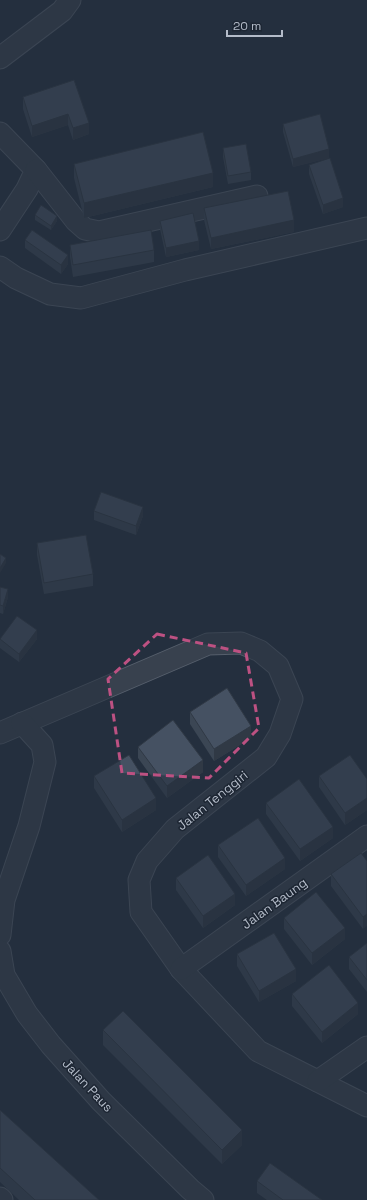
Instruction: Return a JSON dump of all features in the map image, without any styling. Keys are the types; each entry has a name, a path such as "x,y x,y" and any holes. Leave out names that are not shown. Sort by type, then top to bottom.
{"street":[{"path":"0,58 62,11 70,0"},
{"path":"0,133 36,170 76,221 86,229 99,232 257,196"},
{"path":"0,230 26,189 36,170"},
{"path":"0,267 16,278 50,294 81,298 185,270 367,228"},
{"name":"Jalan Tenggiri","path":"0,733 208,644 241,643 260,651 278,666 292,699 280,734 266,757 175,829 147,861 139,880 140,912 181,969 258,1051 367,1106"},
{"path":"0,935 4,900 29,826 45,762 42,744 22,723"},
{"name":"Jalan Baung","path":"181,969 367,836"},
{"name":"Jalan Paus","path":"0,951 4,975 27,1014 51,1045 102,1101 190,1189 203,1200"},
{"path":"318,1081 367,1047"}],"highlighted area":[{"path":"157,634 246,653 259,728 209,778 122,773 108,679"}],"building":[{"path":"74,80 89,123 73,128 68,114 32,126 23,97"},
{"path":"320,114 329,149 293,159 283,124"},
{"path":"203,132 213,173 84,203 74,164"},
{"path":"246,144 251,172 228,176 223,148"},
{"path":"330,158 343,198 323,205 309,165"},
{"path":"288,191 294,220 211,238 204,208"},
{"path":"41,205 57,216 51,226 35,215"},
{"path":"193,213 199,241 166,248 160,221"},
{"path":"32,230 68,255 61,265 25,240"},
{"path":"151,230 154,250 73,265 70,245"},
{"path":"101,492 143,507 136,526 94,511"},
{"path":"86,535 93,574 44,583 37,543"},
{"path":"0,554 6,558 0,568"},
{"path":"0,587 8,589 3,606 0,605"},
{"path":"17,616 37,630 19,654 0,639"},
{"path":"227,688 251,726 214,749 190,712"},
{"path":"173,720 203,760 167,786 138,747"},
{"path":"129,755 156,798 122,820 94,776"},
{"path":"350,755 367,779 367,798 345,813 319,776"},
{"path":"299,779 333,827 300,849 266,803"},
{"path":"258,818 285,858 246,885 218,845"},
{"path":"361,853 367,861 367,914 363,917 331,874"},
{"path":"208,855 235,894 203,916 176,878"},
{"path":"316,892 345,928 312,953 284,918"},
{"path":"274,933 296,969 259,991 237,954"},
{"path":"367,943 367,980 349,957"},
{"path":"329,965 358,1003 322,1032 292,994"},
{"path":"123,1011 242,1130 222,1150 103,1030"},
{"path":"0,1110 99,1200 35,1200 0,1168"},
{"path":"270,1163 322,1200 283,1200 257,1181"}]}
